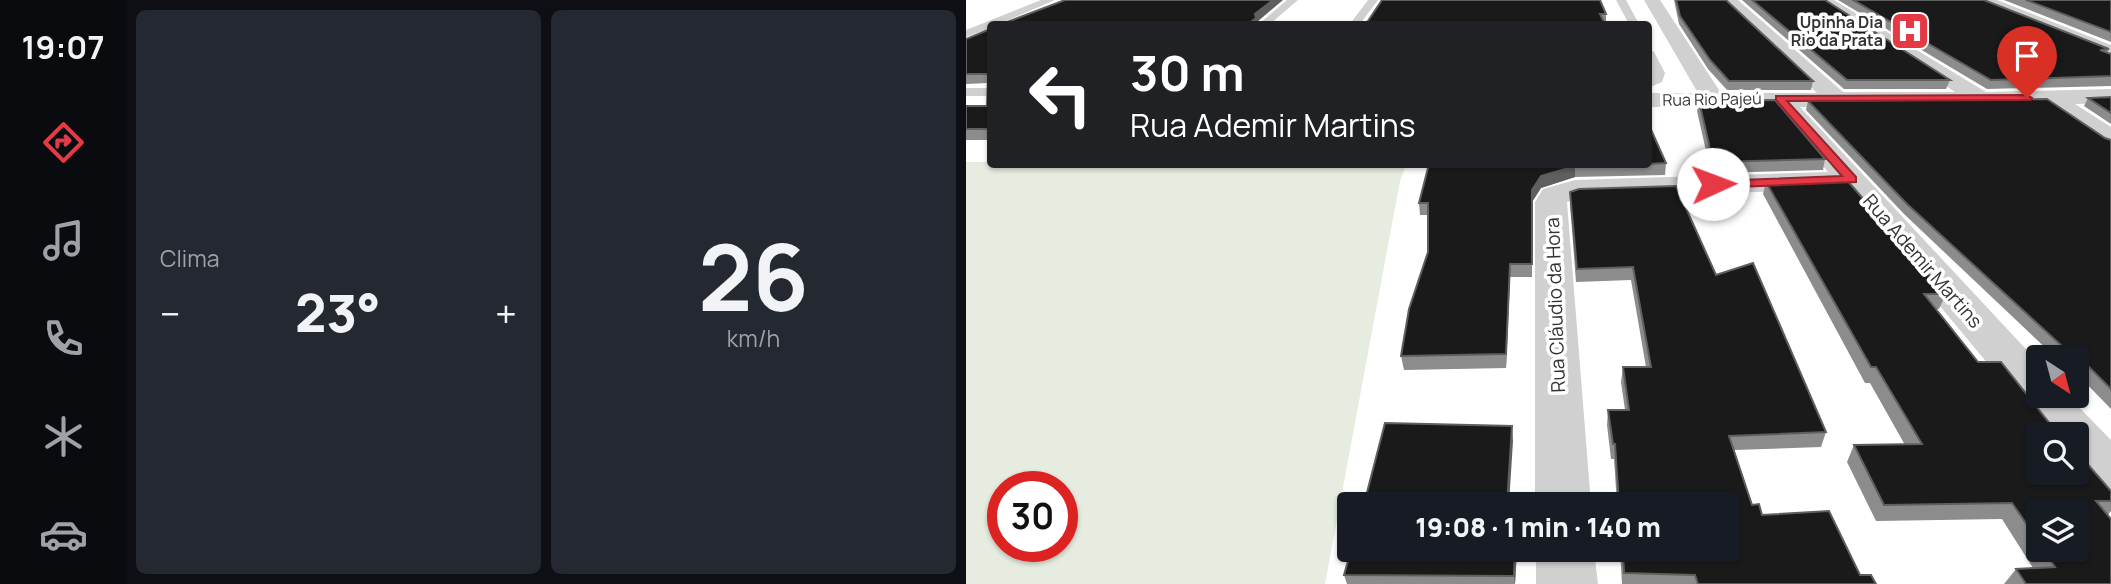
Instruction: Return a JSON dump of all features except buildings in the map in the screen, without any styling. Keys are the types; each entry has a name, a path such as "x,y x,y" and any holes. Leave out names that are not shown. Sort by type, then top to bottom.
{"street":[{"path":"1652,0 1713,99"},
{"path":"1729,0 1836,98"},
{"path":"1823,0 1982,99"},
{"path":"1983,0 2111,51"},
{"path":"2076,37 2111,37"},
{"name":"Rua Rio Pajeú","path":"1652,100 2111,96"},
{"name":"Rua Ademir Martins","path":"1779,98 2026,378"},
{"path":"2050,98 2111,139"},
{"path":"966,107 987,107"},
{"name":"Rua Cláudio da Hora","path":"1563,492 1551,202 1554,196 1575,189 1851,180"},
{"name":"Rua Ademir Martins","path":"2052,408 2065,422"},
{"name":"Rua Ademir Martins","path":"2089,450 2111,475"},
{"path":"1566,562 1567,584"}],"lane":[{"path":"966,26 1009,8 1009,0"},
{"path":"998,21 1051,0"},
{"path":"1268,21 1293,0"},
{"path":"1357,21 1373,0"},
{"path":"1621,0 1632,21"},
{"path":"966,34 987,26"},
{"path":"1652,60 1658,73 1657,79 1652,82"},
{"path":"966,92 987,92"}],"shaded area":[{"path":"966,162 987,162 987,168 1405,168 1400,181 1342,492 1337,492 1337,520 1325,584 966,584"}],"place":[{"name":"Upinha Dia Rio da Prata","path":"1910,31"}],"route":[{"path":"1713,184 1851,180 1779,98 2027,98"}]}
